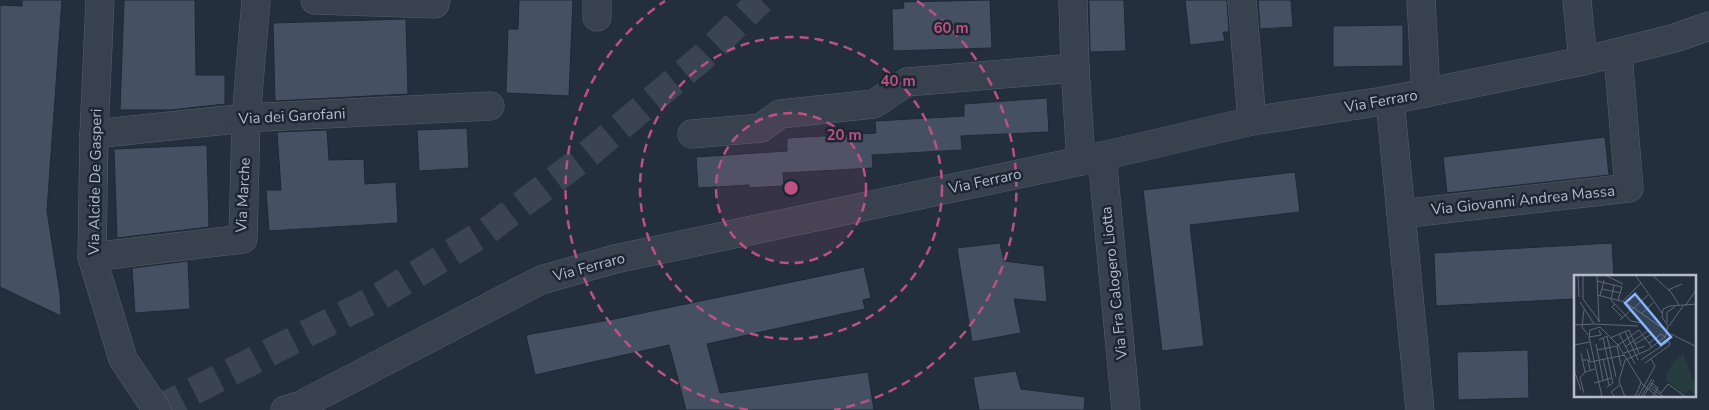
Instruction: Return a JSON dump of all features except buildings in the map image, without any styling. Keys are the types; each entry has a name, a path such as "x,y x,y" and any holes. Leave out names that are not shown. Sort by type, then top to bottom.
{"street":[{"name":"Via Alcide De Gasperi","path":"100,0 94,134 92,258 123,359 158,410"},
{"name":"Via Marche","path":"92,258 243,239 246,118 256,0"},
{"path":"315,0 435,4 436,0"},
{"name":"Via Fra Calogero Liotta","path":"1073,0 1075,68 1092,159 1126,410"},
{"path":"1242,0 1252,121"},
{"path":"1421,0 1426,93"},
{"path":"1577,0 1583,62"},
{"name":"Via Ferraro","path":"285,410 309,401 541,280 615,259 1092,159 1252,121 1390,100 1583,62 1675,38 1709,26"},
{"name":"Via Giovanni Andrea Massa","path":"1401,214 1629,188 1618,54"},
{"path":"692,134 761,128 780,114 874,104 907,82 1075,68"},
{"path":"1390,100 1420,410"},
{"name":"Via dei Garofani","path":"94,134 246,118 490,106"}],"tunnel":[{"path":"156,410 377,298 487,231 587,155 703,57 761,0"}]}
